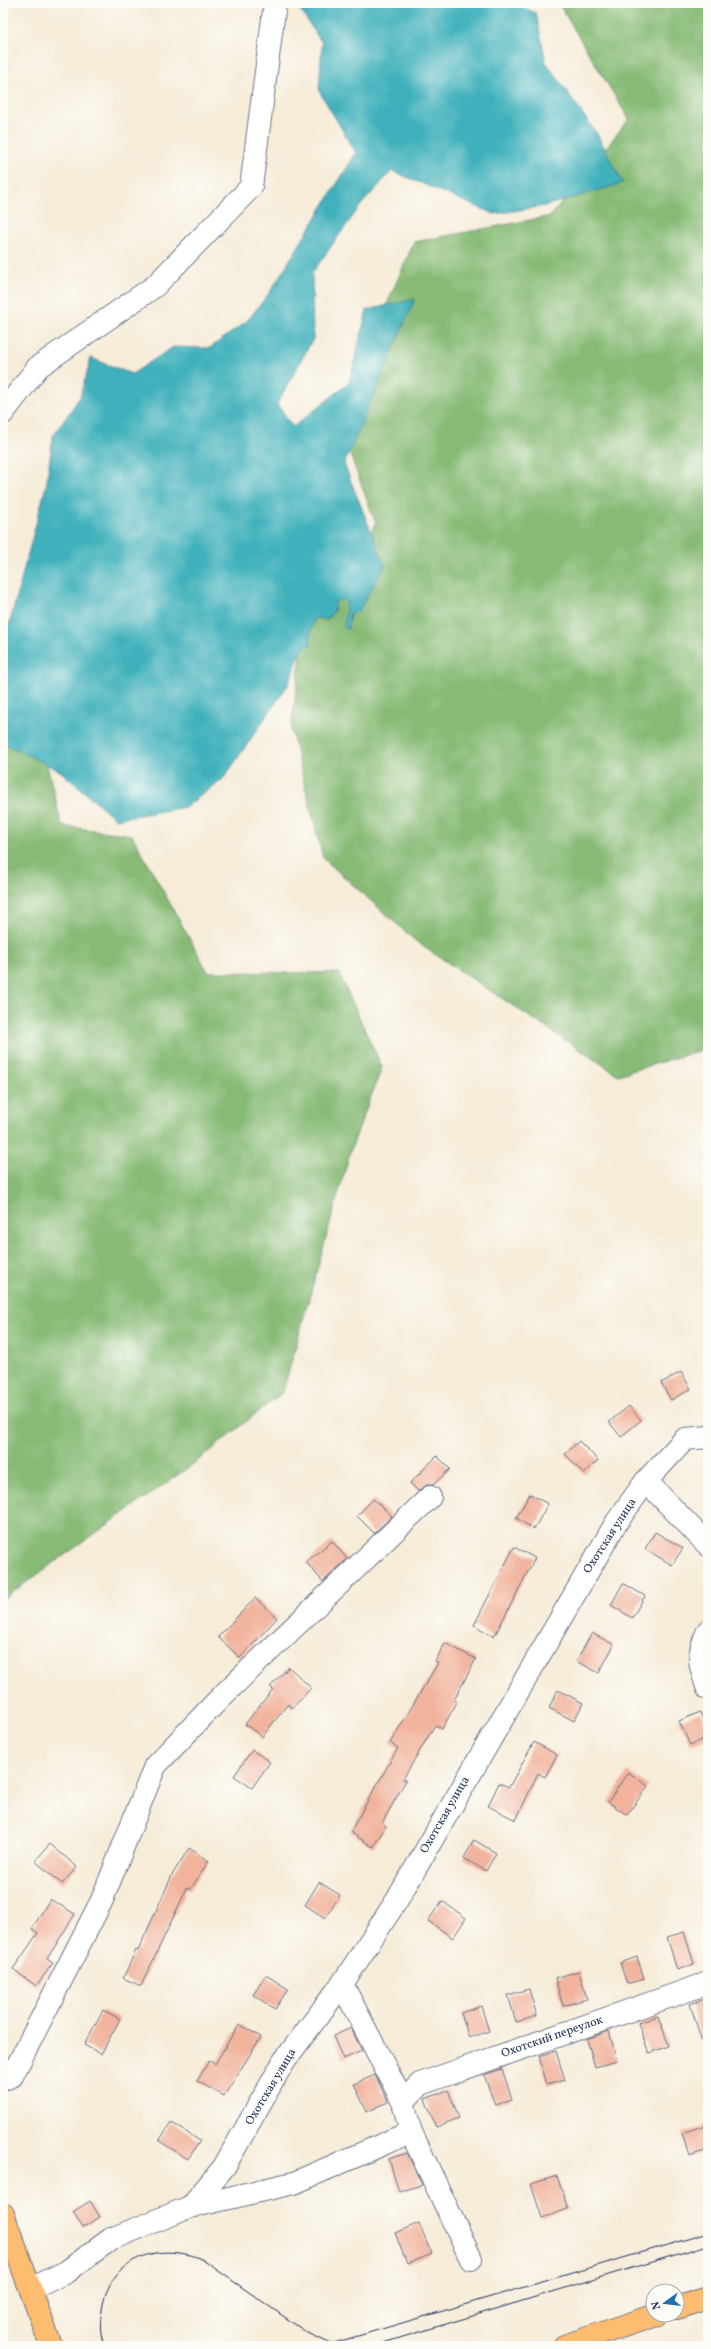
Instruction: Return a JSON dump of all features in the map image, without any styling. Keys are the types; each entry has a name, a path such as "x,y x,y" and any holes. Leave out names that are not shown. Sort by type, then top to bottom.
{"main road":[{"path":"3,2214 51,2346"},
{"path":"685,2305 708,2298"},
{"path":"564,2346 645,2319"}],"street":[{"path":"3,413 38,367 155,286 251,187 275,3"},
{"name":"Охотская улица","path":"190,2207 224,2167 284,2061 342,1984 397,1900 616,1522 646,1481 685,1439 708,1437"},
{"path":"646,1481 708,1545"},
{"path":"3,2079 12,2076 102,1900 155,1766 222,1696 430,1497"},
{"path":"708,1631 703,1641 699,1664 708,1689"},
{"name":"Охотский переулок","path":"404,2102 420,2084 708,1983"},
{"path":"342,1984 404,2102 411,2132 471,2259"},
{"path":"31,2288 66,2272 111,2239 190,2207 294,2183 411,2132"}],"green space":[{"path":"558,3 708,3 708,1048 618,1075 418,943 323,858 291,730 304,632 376,524 337,419 414,242 551,216 629,119"},
{"path":"3,738 47,765 62,826 132,835 208,972 339,973 382,1067 350,1152 283,1392 200,1459 3,1599"}],"water":[{"path":"301,3 513,3 536,13 546,62 597,134 623,183 545,206 494,214 392,171 361,205 312,273 313,339 277,404 293,427 349,383 367,310 415,299 344,464 385,566 358,612 350,613 348,629 344,628 346,602 344,599 335,602 334,611 327,620 314,618 310,634 311,645 302,648 288,685 224,778 186,807 116,819 60,771 3,743 3,648 46,486 53,436 80,397 91,358 132,374 173,347 210,348 247,321 270,292 356,153 319,91 322,43 299,8"}],"building":[{"path":"681,1372 691,1389 671,1400 661,1383"},
{"path":"629,1406 641,1420 621,1437 609,1422"},
{"path":"579,1441 598,1460 584,1474 565,1454"},
{"path":"437,1456 450,1469 433,1485 427,1485 418,1491 410,1483"},
{"path":"530,1494 548,1504 534,1529 516,1518"},
{"path":"373,1499 392,1516 374,1533 357,1516"},
{"path":"655,1532 683,1548 672,1565 645,1549"},
{"path":"332,1541 347,1559 323,1582 306,1562"},
{"path":"514,1547 535,1558 494,1637 474,1625"},
{"path":"623,1583 645,1596 632,1618 611,1605"},
{"path":"255,1598 277,1618 240,1658 218,1637"},
{"path":"592,1633 614,1645 599,1673 576,1661"},
{"path":"445,1643 476,1659 454,1700 457,1702 442,1729 435,1725 403,1779 406,1780 382,1823 386,1826 373,1847 350,1832 398,1748 390,1743 438,1663 435,1662"},
{"path":"289,1667 311,1688 292,1708 288,1704 262,1737 245,1724 273,1689 270,1687"},
{"path":"558,1690 583,1703 574,1721 549,1708"},
{"path":"700,1712 708,1732 708,1737 690,1745 679,1721"},
{"path":"534,1742 557,1755 545,1777 538,1773 516,1820 488,1806 499,1783 509,1787"},
{"path":"252,1750 270,1762 252,1788 234,1776"},
{"path":"628,1772 648,1786 627,1815 608,1802"},
{"path":"474,1840 496,1853 486,1871 464,1858"},
{"path":"50,1844 77,1867 62,1884 35,1861"},
{"path":"189,1848 209,1861 190,1890 187,1888 141,1986 123,1978 136,1950 138,1951 172,1875"},
{"path":"319,1882 340,1895 325,1918 305,1905"},
{"path":"50,1899 75,1914 47,1959 53,1963 36,1986 13,1969 38,1933 32,1929"},
{"path":"442,1901 466,1918 453,1938 428,1921"},
{"path":"684,1932 694,1964 677,1970 667,1937"},
{"path":"637,1957 644,1979 627,1984 620,1963"},
{"path":"579,1971 587,1999 563,2006 555,1978"},
{"path":"266,1975 288,1989 275,2009 253,1995"},
{"path":"529,1989 537,2016 516,2022 508,1995"},
{"path":"708,1998 708,2051 705,2051 690,2004"},
{"path":"481,2006 489,2031 469,2038 461,2013"},
{"path":"103,2010 120,2019 101,2054 84,2045"},
{"path":"658,2016 669,2046 649,2053 638,2023"},
{"path":"239,2024 261,2037 224,2096 197,2081 209,2061 215,2064"},
{"path":"351,2028 362,2051 343,2059 333,2036"},
{"path":"609,2031 617,2061 595,2067 587,2039"},
{"path":"556,2051 565,2080 547,2085 539,2056"},
{"path":"502,2069 512,2099 495,2105 484,2075"},
{"path":"375,2075 388,2102 367,2112 354,2084"},
{"path":"448,2090 459,2118 436,2127 425,2099"},
{"path":"171,2122 200,2141 188,2159 159,2141"},
{"path":"708,2124 708,2150 689,2156 682,2133"},
{"path":"407,2153 422,2185 399,2192 389,2159"},
{"path":"557,2176 568,2209 542,2218 531,2184"},
{"path":"90,2201 100,2217 83,2227 73,2212"},
{"path":"419,2223 432,2254 407,2264 395,2233"}],"tram line":[{"path":"324,2346 708,2233"},
{"path":"373,2346 708,2245"},
{"path":"105,2346 101,2333 101,2314 106,2292 114,2278 124,2267 137,2259 151,2254 167,2252 200,2258 306,2332 331,2344"}]}
